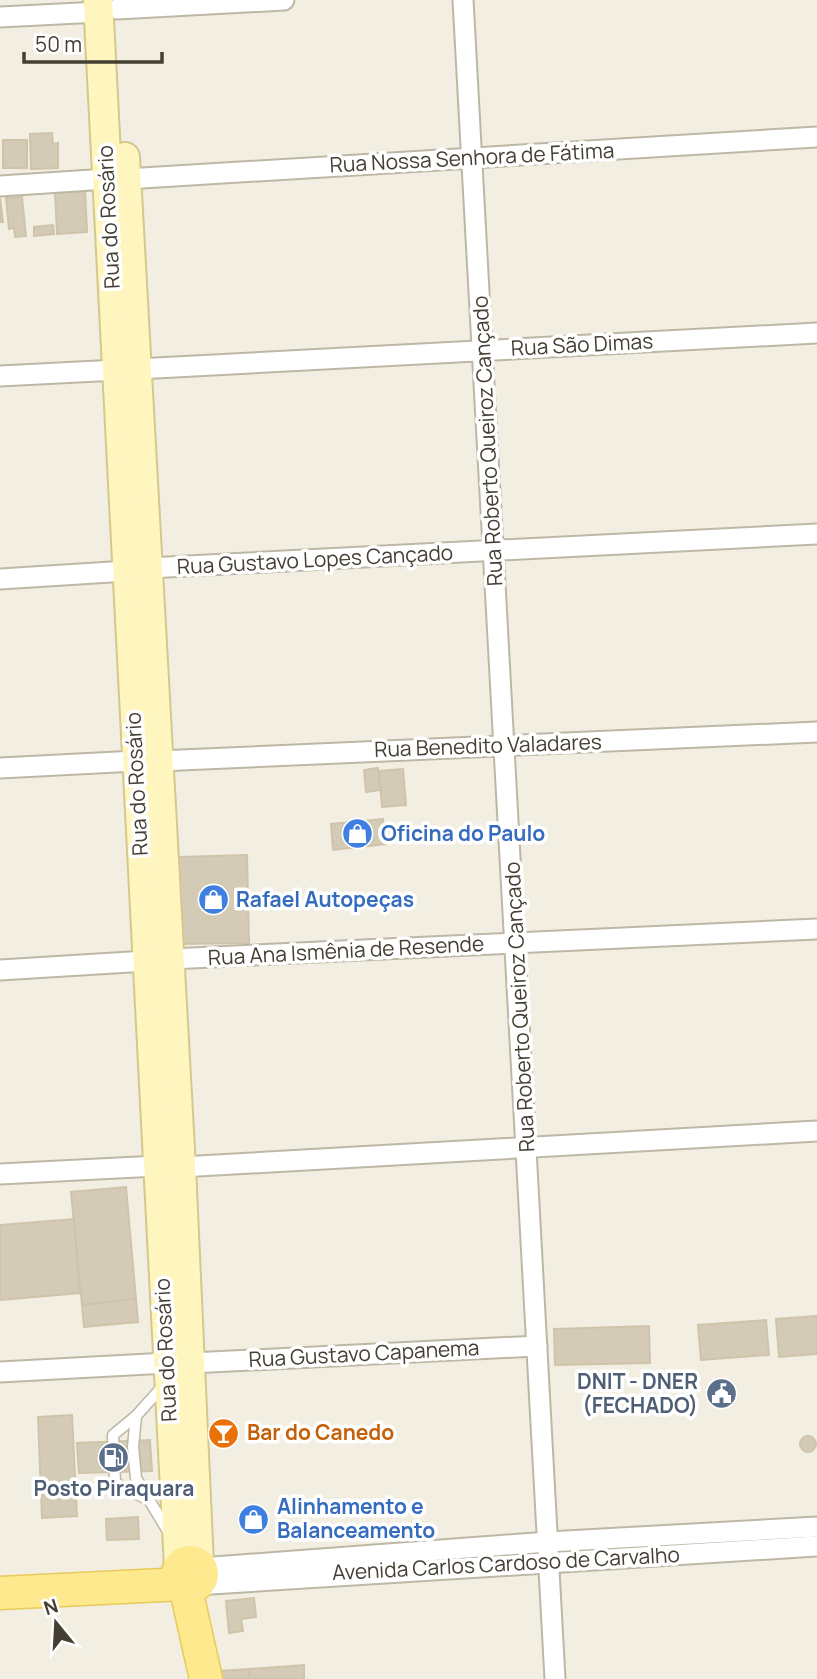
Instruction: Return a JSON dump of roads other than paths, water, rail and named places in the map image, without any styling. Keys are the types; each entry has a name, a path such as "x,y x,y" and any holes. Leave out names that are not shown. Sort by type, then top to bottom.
{"main road":[{"name":"Rua do Rosário","path":"108,5 169,1167 175,1369 188,1577"},
{"name":"Avenida Carlos Cardoso de Carvalho","path":"0,1577 188,1577"},
{"name":"Avenida Carlos Cardoso de Carvalho","path":"0,1593 188,1577"},
{"path":"188,1577 206,1679"}],"street":[{"path":"0,17 108,5 284,0"},
{"name":"Rua Roberto Queiroz Cançado","path":"463,0 555,1679"},
{"name":"Rua Nossa Senhora de Fátima","path":"0,186 817,137"},
{"name":"Rua São Dimas","path":"0,376 817,333"},
{"name":"Rua Gustavo Lopes Cançado","path":"0,579 817,534"},
{"name":"Rua Benedito Valadares","path":"0,768 817,732"},
{"name":"Rua Ana Ismênia de Resende","path":"0,970 817,929"},
{"path":"0,1174 817,1131"},
{"name":"Rua Gustavo Capanema","path":"0,1372 175,1369 537,1346"},
{"name":"Avenida Carlos Cardoso de Carvalho","path":"188,1577 548,1552 817,1527"},
{"name":"Avenida Carlos Cardoso de Carvalho","path":"548,1552 817,1546"}],"lane":[{"path":"150,1501 116,1483 113,1435 136,1416 175,1369"},
{"path":"136,1416 133,1447 136,1478 188,1577"}],"place":[{"name":"Oficina do Paulo","path":"358,834"},
{"name":"Rafael Autopeças","path":"213,900"},
{"name":"DNIT - DNER (FECHADO)","path":"721,1394"},
{"name":"Bar do Canedo","path":"224,1433"},
{"name":"Posto Piraquara","path":"114,1457"},
{"name":"Alinhamento e Balanceamento","path":"254,1519"}]}
